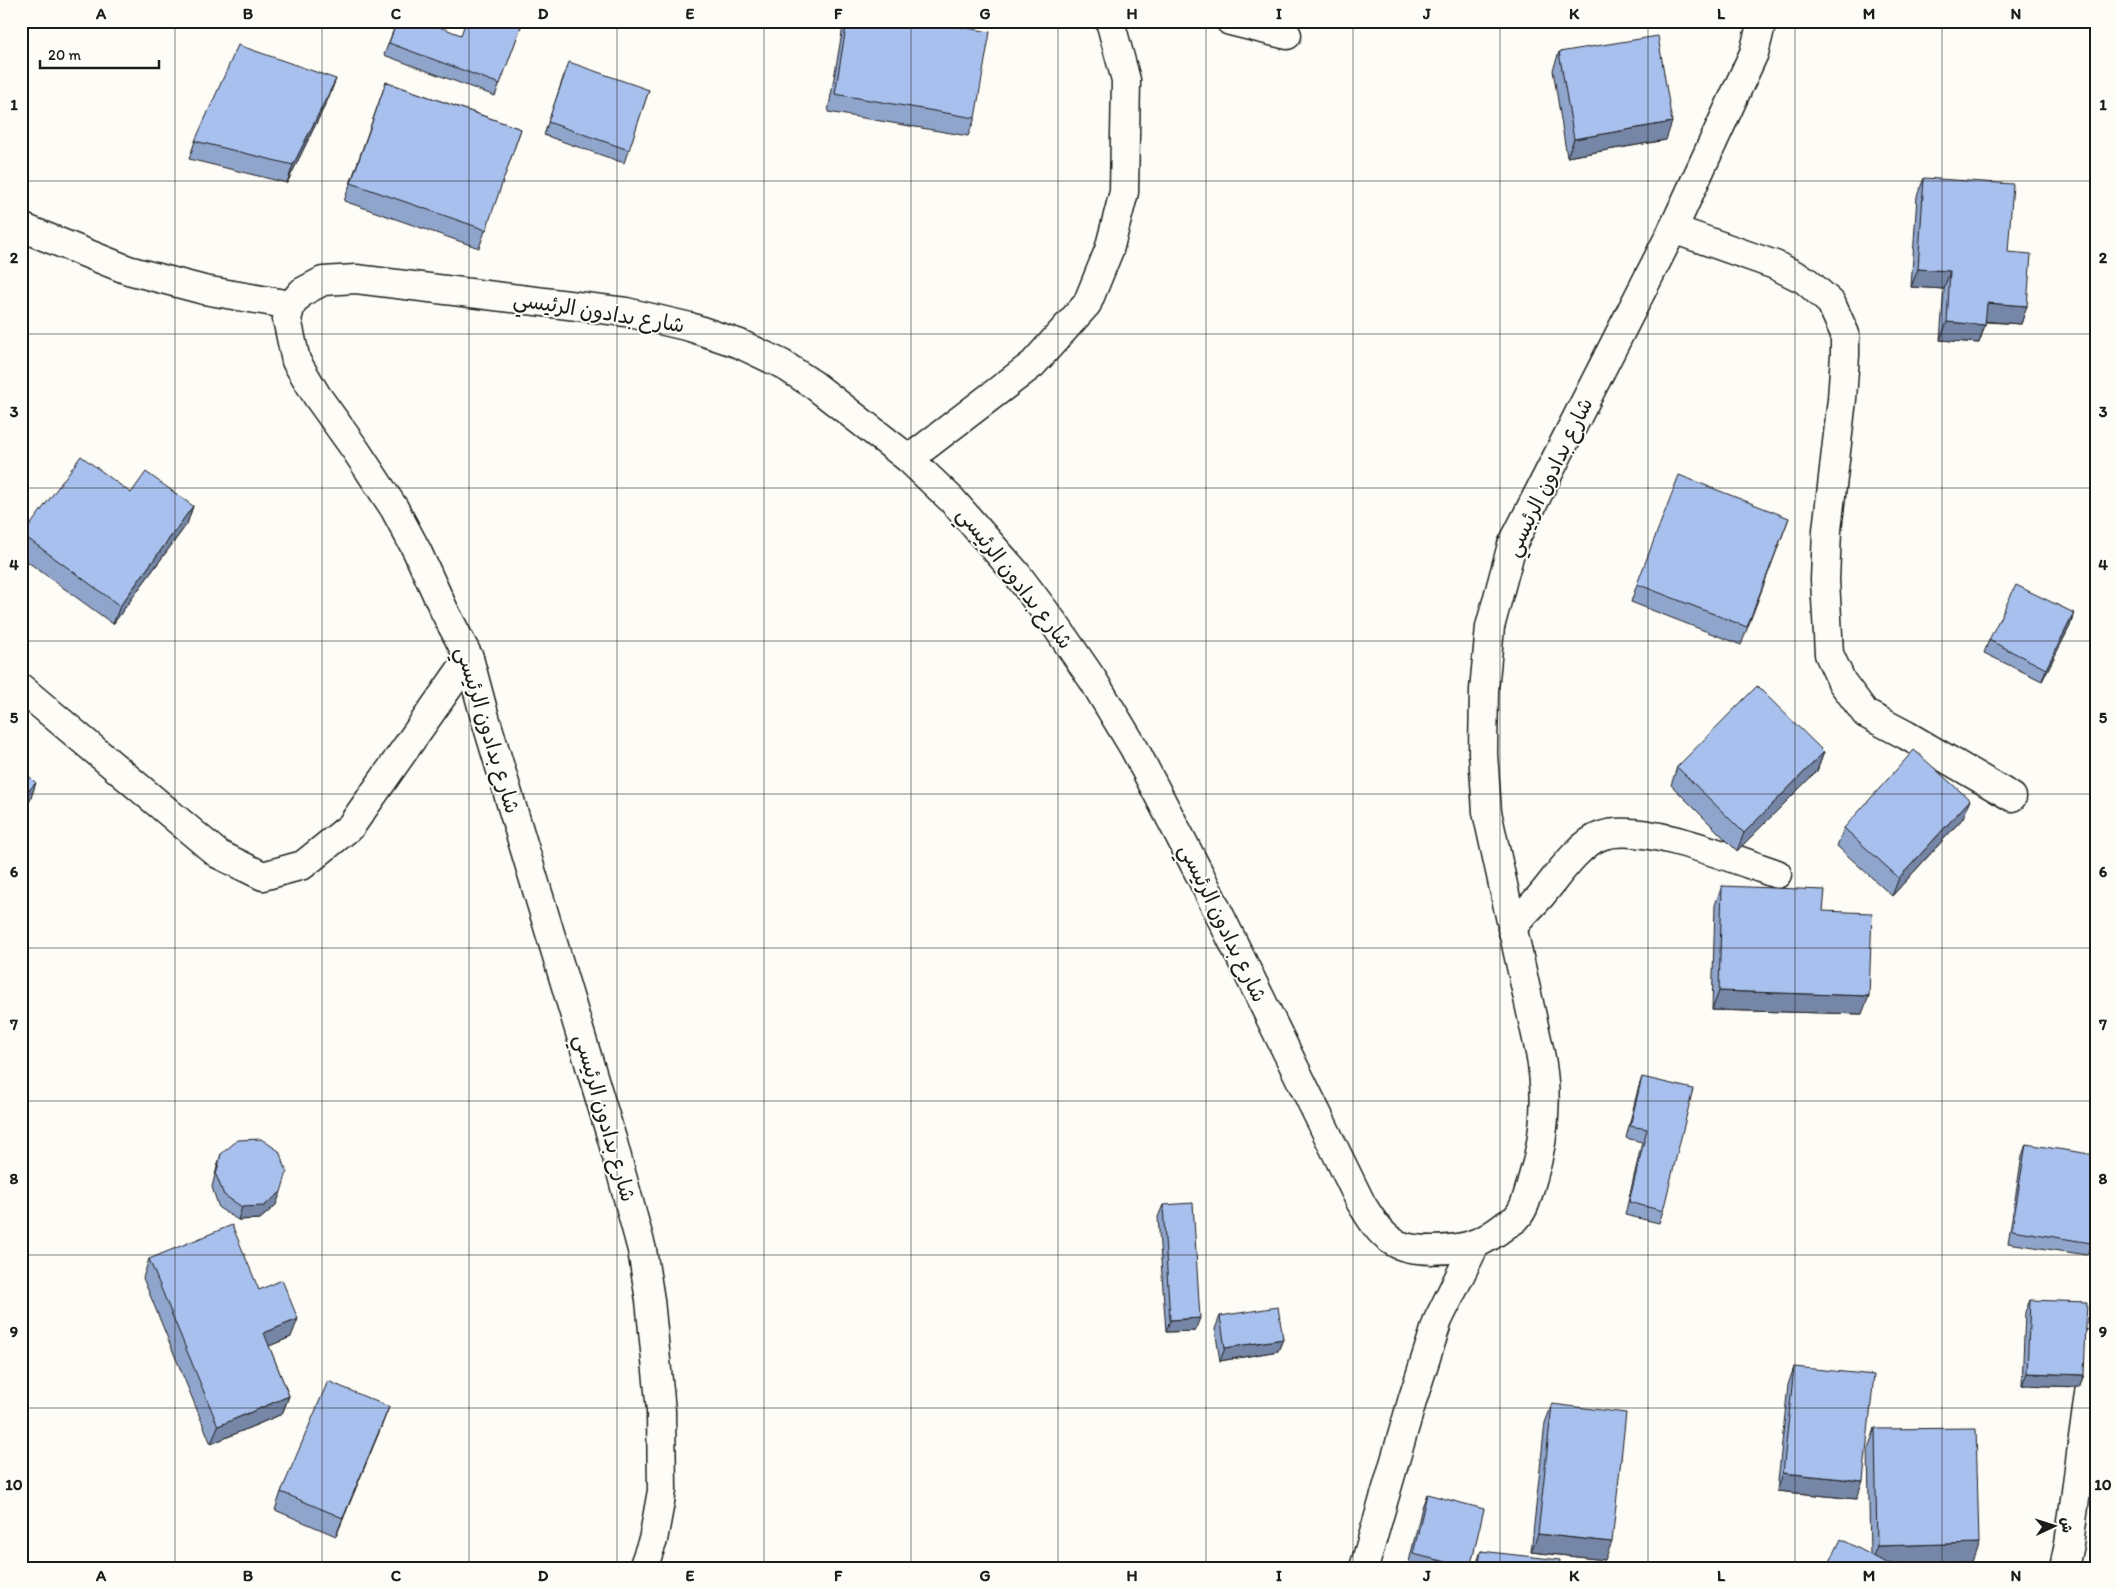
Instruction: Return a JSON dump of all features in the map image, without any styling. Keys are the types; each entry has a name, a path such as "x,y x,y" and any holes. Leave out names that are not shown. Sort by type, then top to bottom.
{"main road":[{"path":"909,459 1033,364 1087,304 1109,250 1124,192 1126,80 1110,21"},
{"path":"1230,21 1287,35"},
{"name":"شارع بدادون الرئيسي","path":"643,1568 653,1540 662,1490 661,1411 650,1300 642,1250 612,1139 484,714 469,658 394,508 317,396 296,361 287,319 292,305 302,292 324,281 356,279 626,312 681,324 740,344 782,364 814,385 909,459 952,500 1016,573 1056,626 1124,731 1200,875 1361,1203 1375,1224 1391,1241 1406,1248 1434,1250 1476,1243 1497,1232 1518,1216 1537,1164 1543,1134 1545,1080 1487,812 1483,753 1484,690 1490,627 1512,546 1673,229 1754,53 1762,21"},
{"path":"21,227 128,270 212,291 292,305"},
{"path":"1673,229 1775,265 1805,280 1831,303 1844,334 1845,355 1842,399 1827,530 1825,580 1829,654 1842,682 1866,714 1906,735 2012,797"},
{"path":"21,688 218,854 263,876 303,866 351,826 469,658"},
{"path":"1512,929 1519,917 1535,903 1572,859 1600,836 1616,833 1632,834 1677,841 1701,847 1777,874"},
{"path":"1364,1568 1413,1398 1438,1320 1476,1243"},
{"path":"2064,1568 2069,1544 2096,1341"}],"lane":[{"path":"1931,1568 1951,1566 1956,1568"}],"building":[{"path":"397,21 424,21 461,35 466,21 523,21 500,84 389,43"},
{"path":"847,21 927,21 990,32 975,118 835,94"},
{"path":"1658,36 1672,122 1574,139 1559,52"},
{"path":"238,45 336,79 293,165 195,141"},
{"path":"569,62 649,90 629,150 548,122"},
{"path":"386,82 521,129 486,230 351,183"},
{"path":"1924,178 2013,184 2008,252 2031,254 2027,306 1987,303 1985,325 1947,322 1950,271 1918,269"},
{"path":"81,456 131,493 146,472 193,506 120,606 23,535"},
{"path":"1679,475 1789,518 1747,627 1637,584"},
{"path":"2016,585 2074,613 2046,669 1989,640"},
{"path":"1757,686 1824,752 1744,833 1677,767"},
{"path":"1914,750 1970,800 1899,878 1844,828"},
{"path":"21,768 36,783 21,798"},
{"path":"1722,886 1825,890 1823,911 1872,913 1869,996 1719,991"},
{"path":"1642,1077 1693,1089 1663,1211 1629,1202 1647,1129 1630,1126"},
{"path":"261,1139 279,1151 287,1172 281,1192 264,1206 242,1207 224,1195 216,1175 221,1154 238,1140"},
{"path":"2026,1144 2096,1155 2096,1214 2091,1243 2012,1230"},
{"path":"1193,1203 1200,1318 1170,1320 1163,1205"},
{"path":"232,1225 259,1290 282,1280 298,1319 264,1333 289,1396 218,1426 149,1259"},
{"path":"2030,1300 2087,1302 2084,1375 2027,1373"},
{"path":"1278,1307 1283,1339 1225,1348 1220,1316"},
{"path":"1794,1367 1874,1375 1863,1481 1783,1473"},
{"path":"328,1381 389,1407 343,1518 281,1492"},
{"path":"1552,1404 1626,1413 1612,1542 1538,1534"},
{"path":"1976,1428 1979,1543 1877,1546 1875,1429"},
{"path":"1427,1494 1484,1509 1470,1568 1413,1554"},
{"path":"1841,1539 1888,1564 1886,1568 1827,1568"},
{"path":"1481,1551 1560,1560 1559,1568 1478,1568"}]}
